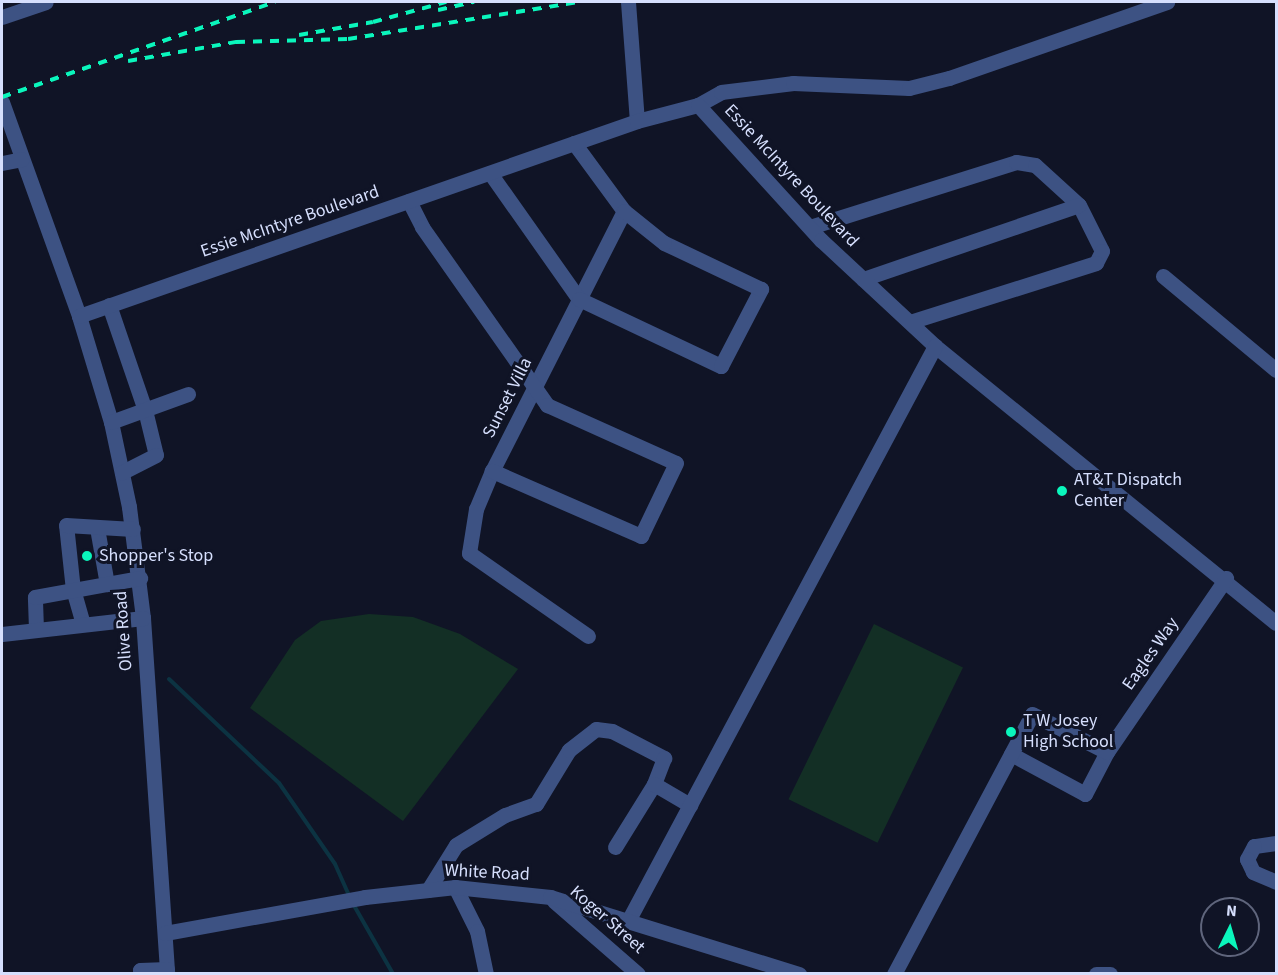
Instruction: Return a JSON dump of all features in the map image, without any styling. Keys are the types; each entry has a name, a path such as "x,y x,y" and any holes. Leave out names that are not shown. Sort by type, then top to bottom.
{"street":[{"path":"2,17 46,2"},
{"path":"628,2 636,121"},
{"path":"698,105 721,92 793,82 909,88 949,78 1167,2"},
{"name":"Olive Road","path":"2,102 79,316 111,422 133,529 140,578 167,971"},
{"name":"Essie McIntyre Boulevard","path":"79,316 636,121 698,105 810,227 935,346 1226,578 1276,622"},
{"path":"490,173 579,299 721,366 762,289 664,243 624,211 574,143"},
{"path":"2,163 22,159"},
{"path":"810,227 1016,162 1035,165 1079,205 1102,251 1096,263 910,322"},
{"path":"410,201 422,227 547,405 676,463 641,536 492,471"},
{"path":"863,279 1079,205"},
{"name":"Sunset Villa","path":"588,636 469,553 476,509 492,471 624,211"},
{"path":"1163,276 1276,370"},
{"path":"110,305 145,410 156,455 122,472"},
{"path":"628,921 935,346"},
{"path":"111,422 188,394"},
{"path":"83,624 73,590 66,525 133,529"},
{"path":"97,528 107,584"},
{"path":"36,629 35,597 140,578"},
{"name":"Eagles Way","path":"1011,754 1085,794 1107,752 1226,578"},
{"path":"2,634 143,618"},
{"path":"894,974 1032,714 1107,752"},
{"path":"429,890 456,844 495,819 536,804 569,750 596,729 612,731 664,758 654,784 615,847"},
{"path":"654,784 690,805"},
{"path":"1276,843 1254,846 1247,859 1253,872 1276,882"},
{"path":"455,887 477,931 486,974"},
{"name":"White Road","path":"165,933 351,900 455,887 550,897 799,974"},
{"name":"Koger Street","path":"550,897 638,974"},
{"path":"141,974 140,970 167,971"},
{"path":"1096,974 1110,974"}],"green space":[{"path":"369,614 413,617 460,634 518,669 403,821 250,708 295,640 321,621"},
{"path":"874,624 963,667 877,843 789,799"}],"waterway":[{"path":"169,679 279,783 335,864 349,895"},
{"path":"352,902 393,974"}],"railway":[{"path":"2,97 275,2"},
{"path":"299,35 373,22 446,2"},
{"path":"438,10 474,2"},
{"path":"128,61 236,42 348,39 578,2"}],"place":[{"name":"AT&T Dispatch Center","path":"1062,491"},
{"name":"Shopper's Stop","path":"87,556"},
{"name":"T W Josey High School","path":"1011,732"}]}
